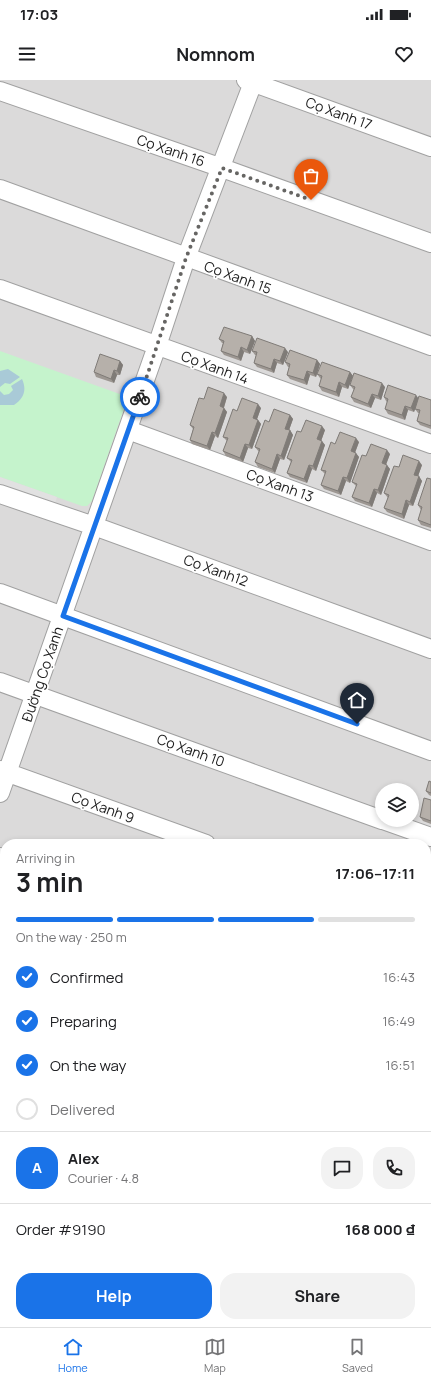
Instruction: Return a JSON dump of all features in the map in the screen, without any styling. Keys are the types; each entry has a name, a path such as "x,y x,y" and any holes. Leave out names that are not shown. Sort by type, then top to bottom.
{"street":[{"name":"Cọ Xanh 17","path":"251,81 431,147"},
{"name":"Đường Cọ Xanh","path":"0,793 4,771 35,694 63,616 186,258 222,168 251,81"},
{"name":"Cọ Xanh 16","path":"0,91 222,168 431,244"},
{"name":"Cọ Xanh 15","path":"0,190 431,346"},
{"name":"Cọ Xanh 14","path":"0,289 431,444"},
{"name":"Cọ Xanh 13","path":"128,430 431,541"},
{"name":"Cọ Xanh12","path":"0,494 94,526 431,649"},
{"path":"0,593 431,751"},
{"name":"Cọ Xanh 10","path":"0,682 375,817"},
{"name":"Cọ Xanh 9","path":"4,771 192,839"},
{"name":"Cọ Xanh 10","path":"401,827 431,838"}],"shaded area":[{"path":"0,80 431,80 431,839 0,839"},
{"path":"0,477 57,497 55,504 0,484"}],"green space":[{"path":"0,351 128,397 92,501 87,506 82,506 0,477"}],"water":[{"path":"8,369 20,377 10,384 5,383 0,387 0,371"},
{"path":"22,379 24,383 24,394 20,400 14,405 0,405 0,391 4,395 9,394 13,390 11,386"}],"building":[{"path":"224,327 252,336 247,350 241,347 238,357 221,351 224,341 219,339"},
{"path":"257,338 285,348 280,361 274,359 271,369 254,363 257,352 252,351"},
{"path":"290,350 317,360 313,373 307,371 304,380 287,375 290,364 285,362"},
{"path":"100,354 120,361 117,371 114,370 111,379 94,372"},
{"path":"322,362 350,372 345,385 339,382 336,392 319,386 322,376 317,374"},
{"path":"354,373 382,383 378,396 372,394 368,404 351,397 355,387 350,385"},
{"path":"388,385 416,395 411,408 405,406 402,415 385,409 388,399 384,397"},
{"path":"208,387 224,393 220,406 224,408 215,433 212,432 207,446 190,440 194,427 190,425 199,398 204,399"},
{"path":"419,396 431,400 431,426 417,421 420,410 415,409"},
{"path":"242,398 258,404 253,418 258,420 249,445 245,444 240,458 223,451 228,438 223,437 233,409 237,411"},
{"path":"274,409 290,415 285,429 290,430 281,456 277,454 272,469 255,462 260,449 255,447 265,420 269,422"},
{"path":"306,420 322,426 317,439 322,441 313,466 309,465 304,479 287,473 292,460 287,458 297,431 301,432"},
{"path":"340,432 356,438 351,451 356,453 347,478 343,477 338,491 321,485 326,471 321,470 331,442 335,444"},
{"path":"371,444 387,450 382,463 387,465 378,490 374,489 369,503 352,497 357,484 352,482 362,455 366,456"},
{"path":"403,455 419,461 414,475 419,476 410,502 406,500 402,514 384,508 389,495 384,493 394,466 399,467"},
{"path":"427,478 431,479 431,525 418,520 422,507 418,505"},
{"path":"429,781 431,782 431,793 426,791"},
{"path":"424,798 431,800 431,821 420,817"}],"way so far":[{"path":"140,397 186,258 222,168 311,200"}],"route":[{"path":"140,397 63,616 357,724"}]}
